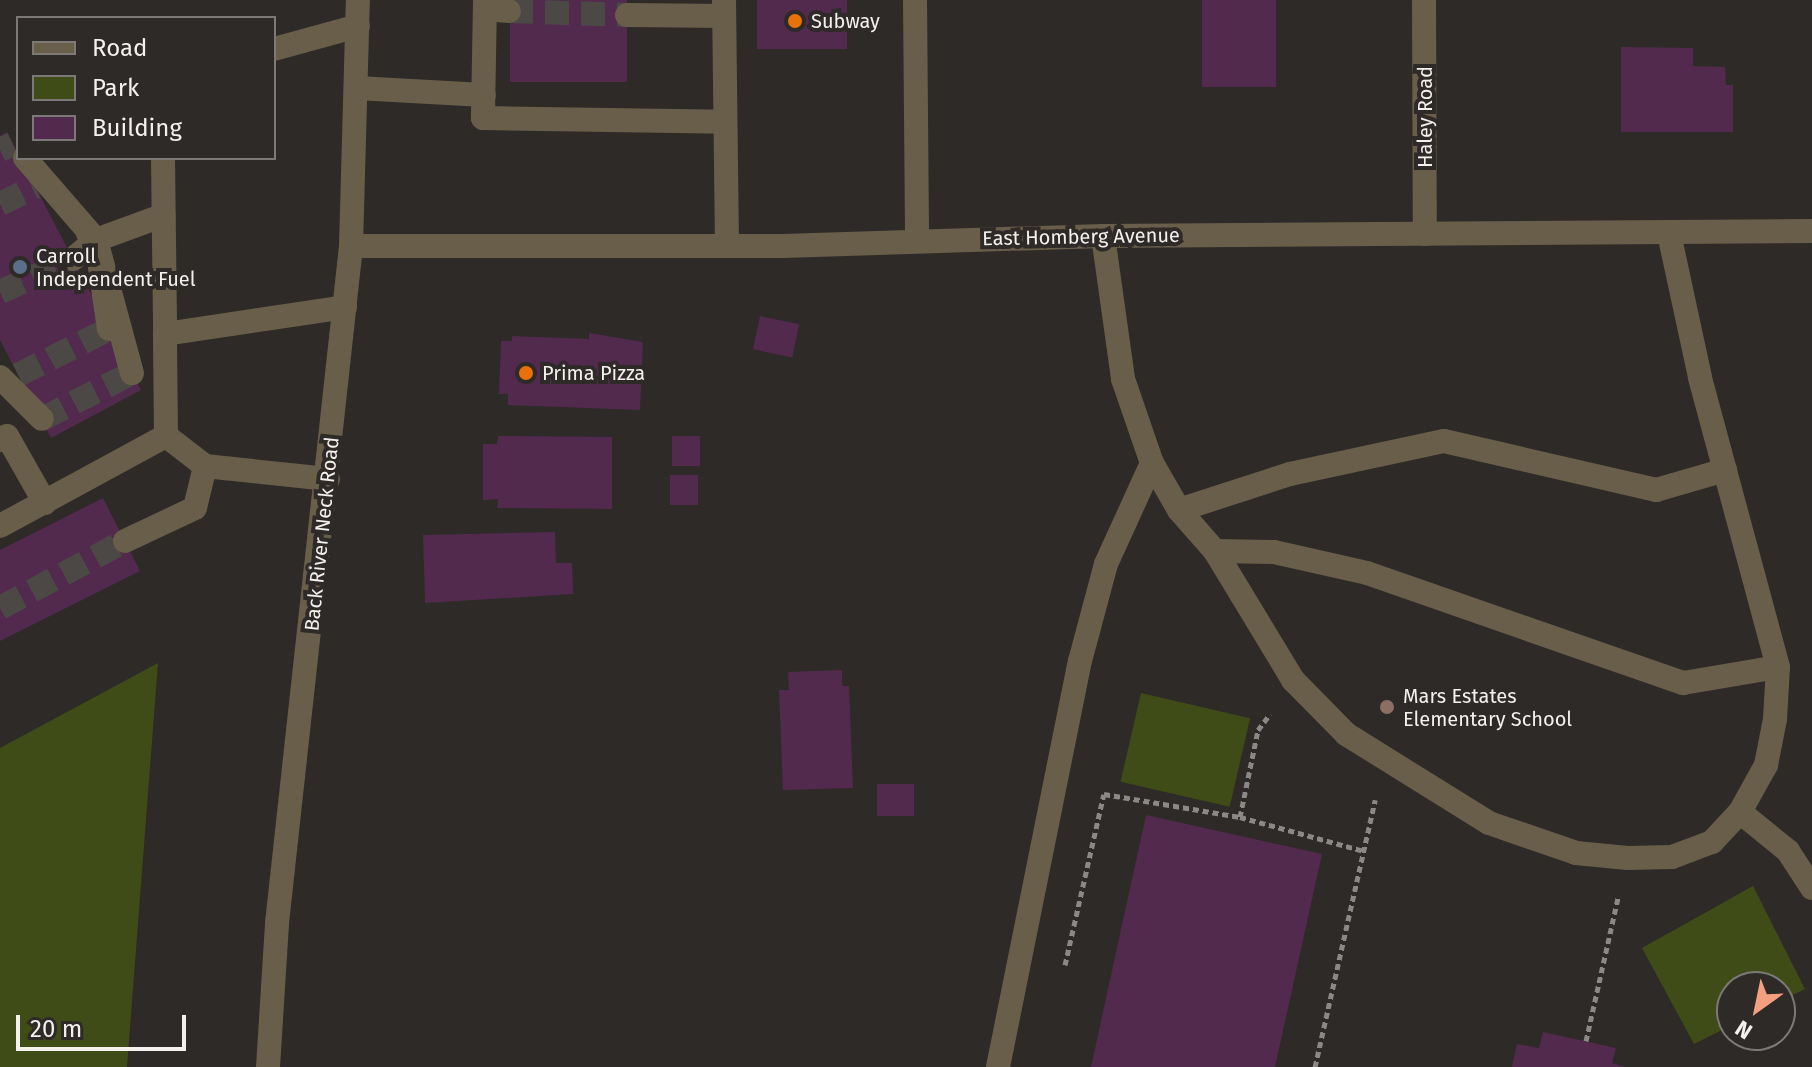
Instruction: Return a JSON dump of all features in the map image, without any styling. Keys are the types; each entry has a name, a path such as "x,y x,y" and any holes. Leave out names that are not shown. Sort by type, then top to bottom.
{"street":[{"name":"Back River Neck Road","path":"268,1067 277,923 328,479 351,246 358,0"},
{"path":"915,0 917,241"},
{"name":"Haley Road","path":"1424,0 1425,234"},
{"path":"509,11 485,5 483,118 725,122"},
{"path":"627,15 724,8 727,245"},
{"path":"276,48 358,26"},
{"path":"357,88 484,95"},
{"path":"28,160 96,240 132,373"},
{"path":"163,160 166,436"},
{"path":"35,187 96,240 109,329"},
{"path":"73,259 96,240 164,215"},
{"name":"East Homberg Avenue","path":"351,246 727,245 1103,236 1812,231"},
{"path":"1103,236 1123,379 1152,463 1179,510 1215,551 1293,680 1346,734 1489,823 1576,853 1628,858 1672,857 1712,842 1740,812 1766,765 1778,667 1725,470 1669,234"},
{"path":"165,334 345,307"},
{"path":"6,371 42,419"},
{"path":"2,435 45,503"},
{"path":"166,436 205,466 328,479"},
{"path":"0,526 166,436"},
{"path":"1179,510 1290,474 1444,441 1656,490 1725,470"},
{"path":"998,1067 1080,661 1106,564 1152,463"},
{"path":"125,541 195,508 205,466"},
{"path":"1215,551 1274,552 1367,573 1683,683 1778,667"},
{"path":"1740,812 1788,851 1812,888"}],"path":[{"path":"1240,817 1258,730 1293,680"},
{"path":"1315,1067 1384,760"},
{"path":"1062,979 1104,794 1240,817 1364,851"},
{"path":"1586,1041 1628,858"}],"green space":[{"path":"158,663 127,1067 0,1067 0,748"},
{"path":"1141,693 1250,718 1230,807 1121,782"},
{"path":"1753,886 1796,971 1716,971 1716,1033 1694,1044 1642,948"},
{"path":"1796,971 1805,989 1796,993"}],"building":[{"path":"510,0 627,0 627,82 510,82"},
{"path":"757,0 847,0 847,49 757,49"},
{"path":"1202,0 1276,0 1276,87 1202,87"},
{"path":"1621,47 1693,48 1693,66 1725,67 1726,85 1733,85 1733,132 1621,132"},
{"path":"7,132 16,149 16,160 22,160 141,390 51,438 0,340 0,136"},
{"path":"760,316 799,324 792,358 753,349"},
{"path":"589,333 643,342 640,410 508,405 508,394 499,394 501,341 512,341 512,336 589,339"},
{"path":"498,436 612,437 612,509 497,508 498,499 483,500 483,444 497,444"},
{"path":"672,436 700,436 700,466 672,466"},
{"path":"670,475 698,475 698,505 670,505"},
{"path":"103,498 140,571 0,641 0,550"},
{"path":"555,532 556,563 572,563 573,594 425,603 423,535"},
{"path":"842,670 842,686 849,686 853,788 783,790 779,690 789,690 788,672"},
{"path":"877,784 914,784 914,816 877,816"},
{"path":"1146,815 1322,854 1275,1067 1091,1067"},
{"path":"1543,1032 1616,1048 1612,1063 1625,1067 1512,1067 1517,1044 1539,1048"}],"tunnel":[{"path":"509,11 627,15"},
{"path":"0,150 13,144"},
{"path":"0,204 35,187"},
{"path":"0,292 73,259"},
{"path":"18,375 109,329"},
{"path":"42,419 132,373"},
{"path":"0,608 125,541"}],"place":[{"name":"Subway","path":"795,21"},
{"name":"Carroll Independent Fuel","path":"20,267"},
{"name":"Prima Pizza","path":"526,373"},
{"name":"Mars Estates Elementary School","path":"1387,707"}]}
